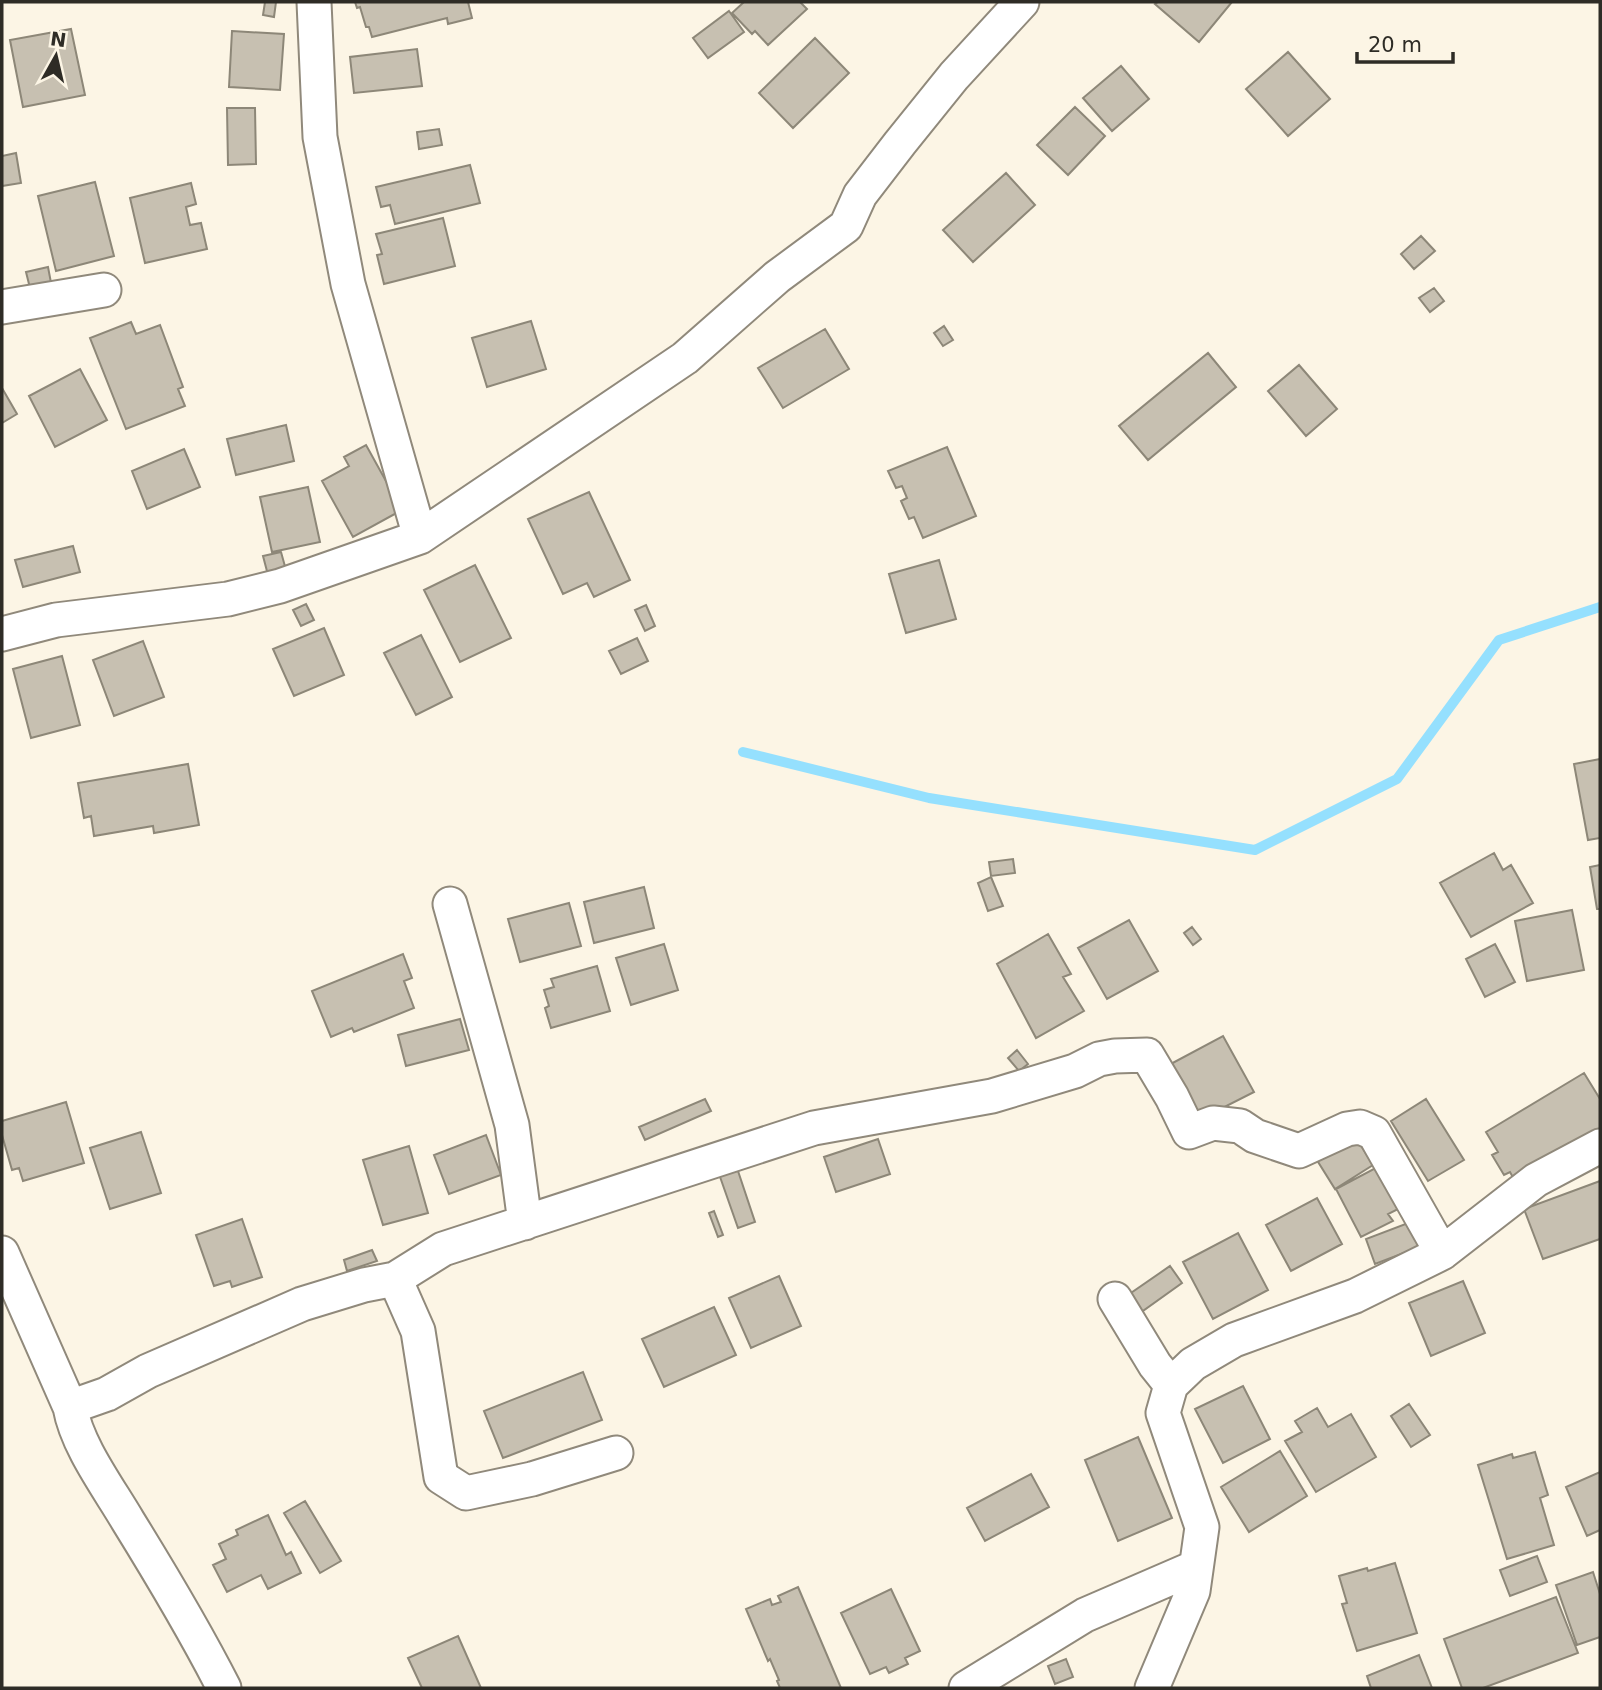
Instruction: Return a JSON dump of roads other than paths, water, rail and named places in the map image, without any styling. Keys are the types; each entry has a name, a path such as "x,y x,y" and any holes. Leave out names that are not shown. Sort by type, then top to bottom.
{"street":[{"path":"314,2 320,137 348,284 420,537"},
{"path":"2,634 56,620 228,599 305,578 420,537 685,358 776,277 845,226 860,195 900,143 954,76 1022,2"},
{"path":"2,307 104,290"},
{"path":"450,904 512,1125 525,1223"},
{"path":"70,1407 107,1394 148,1371 302,1304 364,1285 395,1279 443,1249 814,1128 992,1096 1115,1056 1147,1055 1189,1132 1213,1123 1240,1126 1255,1136 1299,1151 1347,1129 1360,1127 1374,1133 1442,1252"},
{"path":"1152,1688 1193,1591 1202,1527 1163,1413 1171,1385 1193,1364 1234,1340 1355,1296 1442,1252 1536,1180 1600,1146"},
{"path":"2,1253 70,1407 73,1421 95,1465 194,1630 224,1688"},
{"path":"395,1279 418,1331 441,1477 466,1493 532,1479 616,1453"},
{"path":"1115,1299 1155,1366 1171,1385"},
{"path":"966,1688 1085,1615 1196,1567"}],"waterway":[{"path":"743,752 929,798 1255,850 1397,779 1499,640 1600,607"}]}
